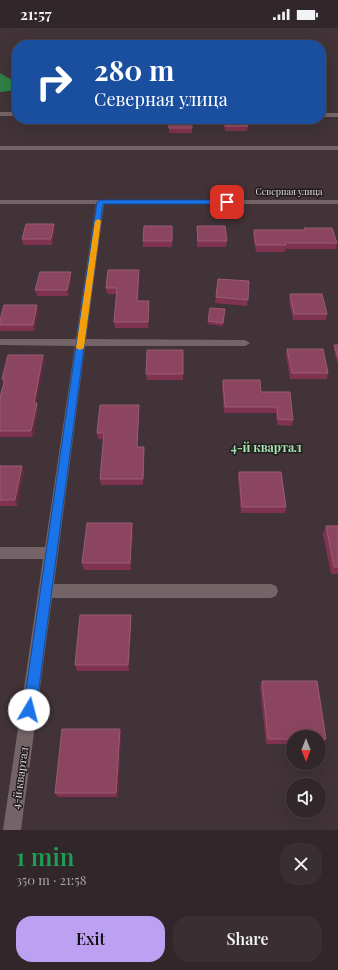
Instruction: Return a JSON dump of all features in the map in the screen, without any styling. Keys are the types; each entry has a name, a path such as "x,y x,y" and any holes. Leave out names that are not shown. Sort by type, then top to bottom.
{"street":[{"path":"0,114 12,114"},
{"path":"326,115 338,115"},
{"path":"0,148 338,148"},
{"name":"Северная улица","path":"0,202 338,202"},
{"name":"4-й квартал","path":"12,830 100,202"},
{"path":"0,342 81,344 245,343"},
{"path":"0,553 51,553"},
{"path":"46,591 271,591"}],"green space":[{"path":"0,73 12,80 12,91 0,92"}],"building":[{"path":"169,124 192,124 192,128 169,128"},
{"path":"225,124 247,124 248,126 225,126"},
{"path":"26,224 54,224 51,239 22,239"},
{"path":"144,226 172,226 172,241 143,241"},
{"path":"197,226 225,226 227,241 198,241"},
{"path":"304,228 332,228 337,243 285,243 286,245 256,245 254,230 305,230"},
{"path":"108,270 139,270 137,301 149,301 148,322 114,322 117,288 106,288"},
{"path":"40,272 71,272 67,290 35,290"},
{"path":"218,279 249,281 248,300 216,297"},
{"path":"290,294 322,294 327,314 294,314"},
{"path":"4,305 37,305 33,325 0,325"},
{"path":"210,308 225,309 223,323 208,321"},
{"path":"334,345 338,345 338,358"},
{"path":"287,349 323,349 328,373 292,373"},
{"path":"147,350 183,350 183,374 146,374"},
{"path":"8,355 43,355 34,403 37,403 31,431 0,431 0,397 5,379 2,379"},
{"path":"223,380 260,380 261,392 290,392 293,420 278,419 277,407 225,407"},
{"path":"100,405 139,405 137,447 144,447 143,479 100,479 104,433 97,433"},
{"path":"0,466 22,466 15,500 0,500"},
{"path":"239,472 281,472 286,507 242,507"},
{"path":"87,523 132,523 130,563 82,563"},
{"path":"326,526 338,526 338,567 334,567"},
{"path":"80,615 131,615 128,665 75,665"},
{"path":"262,681 317,681 325,730 286,730 286,739 268,739"},
{"path":"62,729 120,729 116,793 55,793"}],"slow traffic":[{"path":"80,348 98,221"}],"district":[{"name":"4-й квартал","path":"266,448"}],"route":[{"path":"29,710 100,202 227,202"}]}
